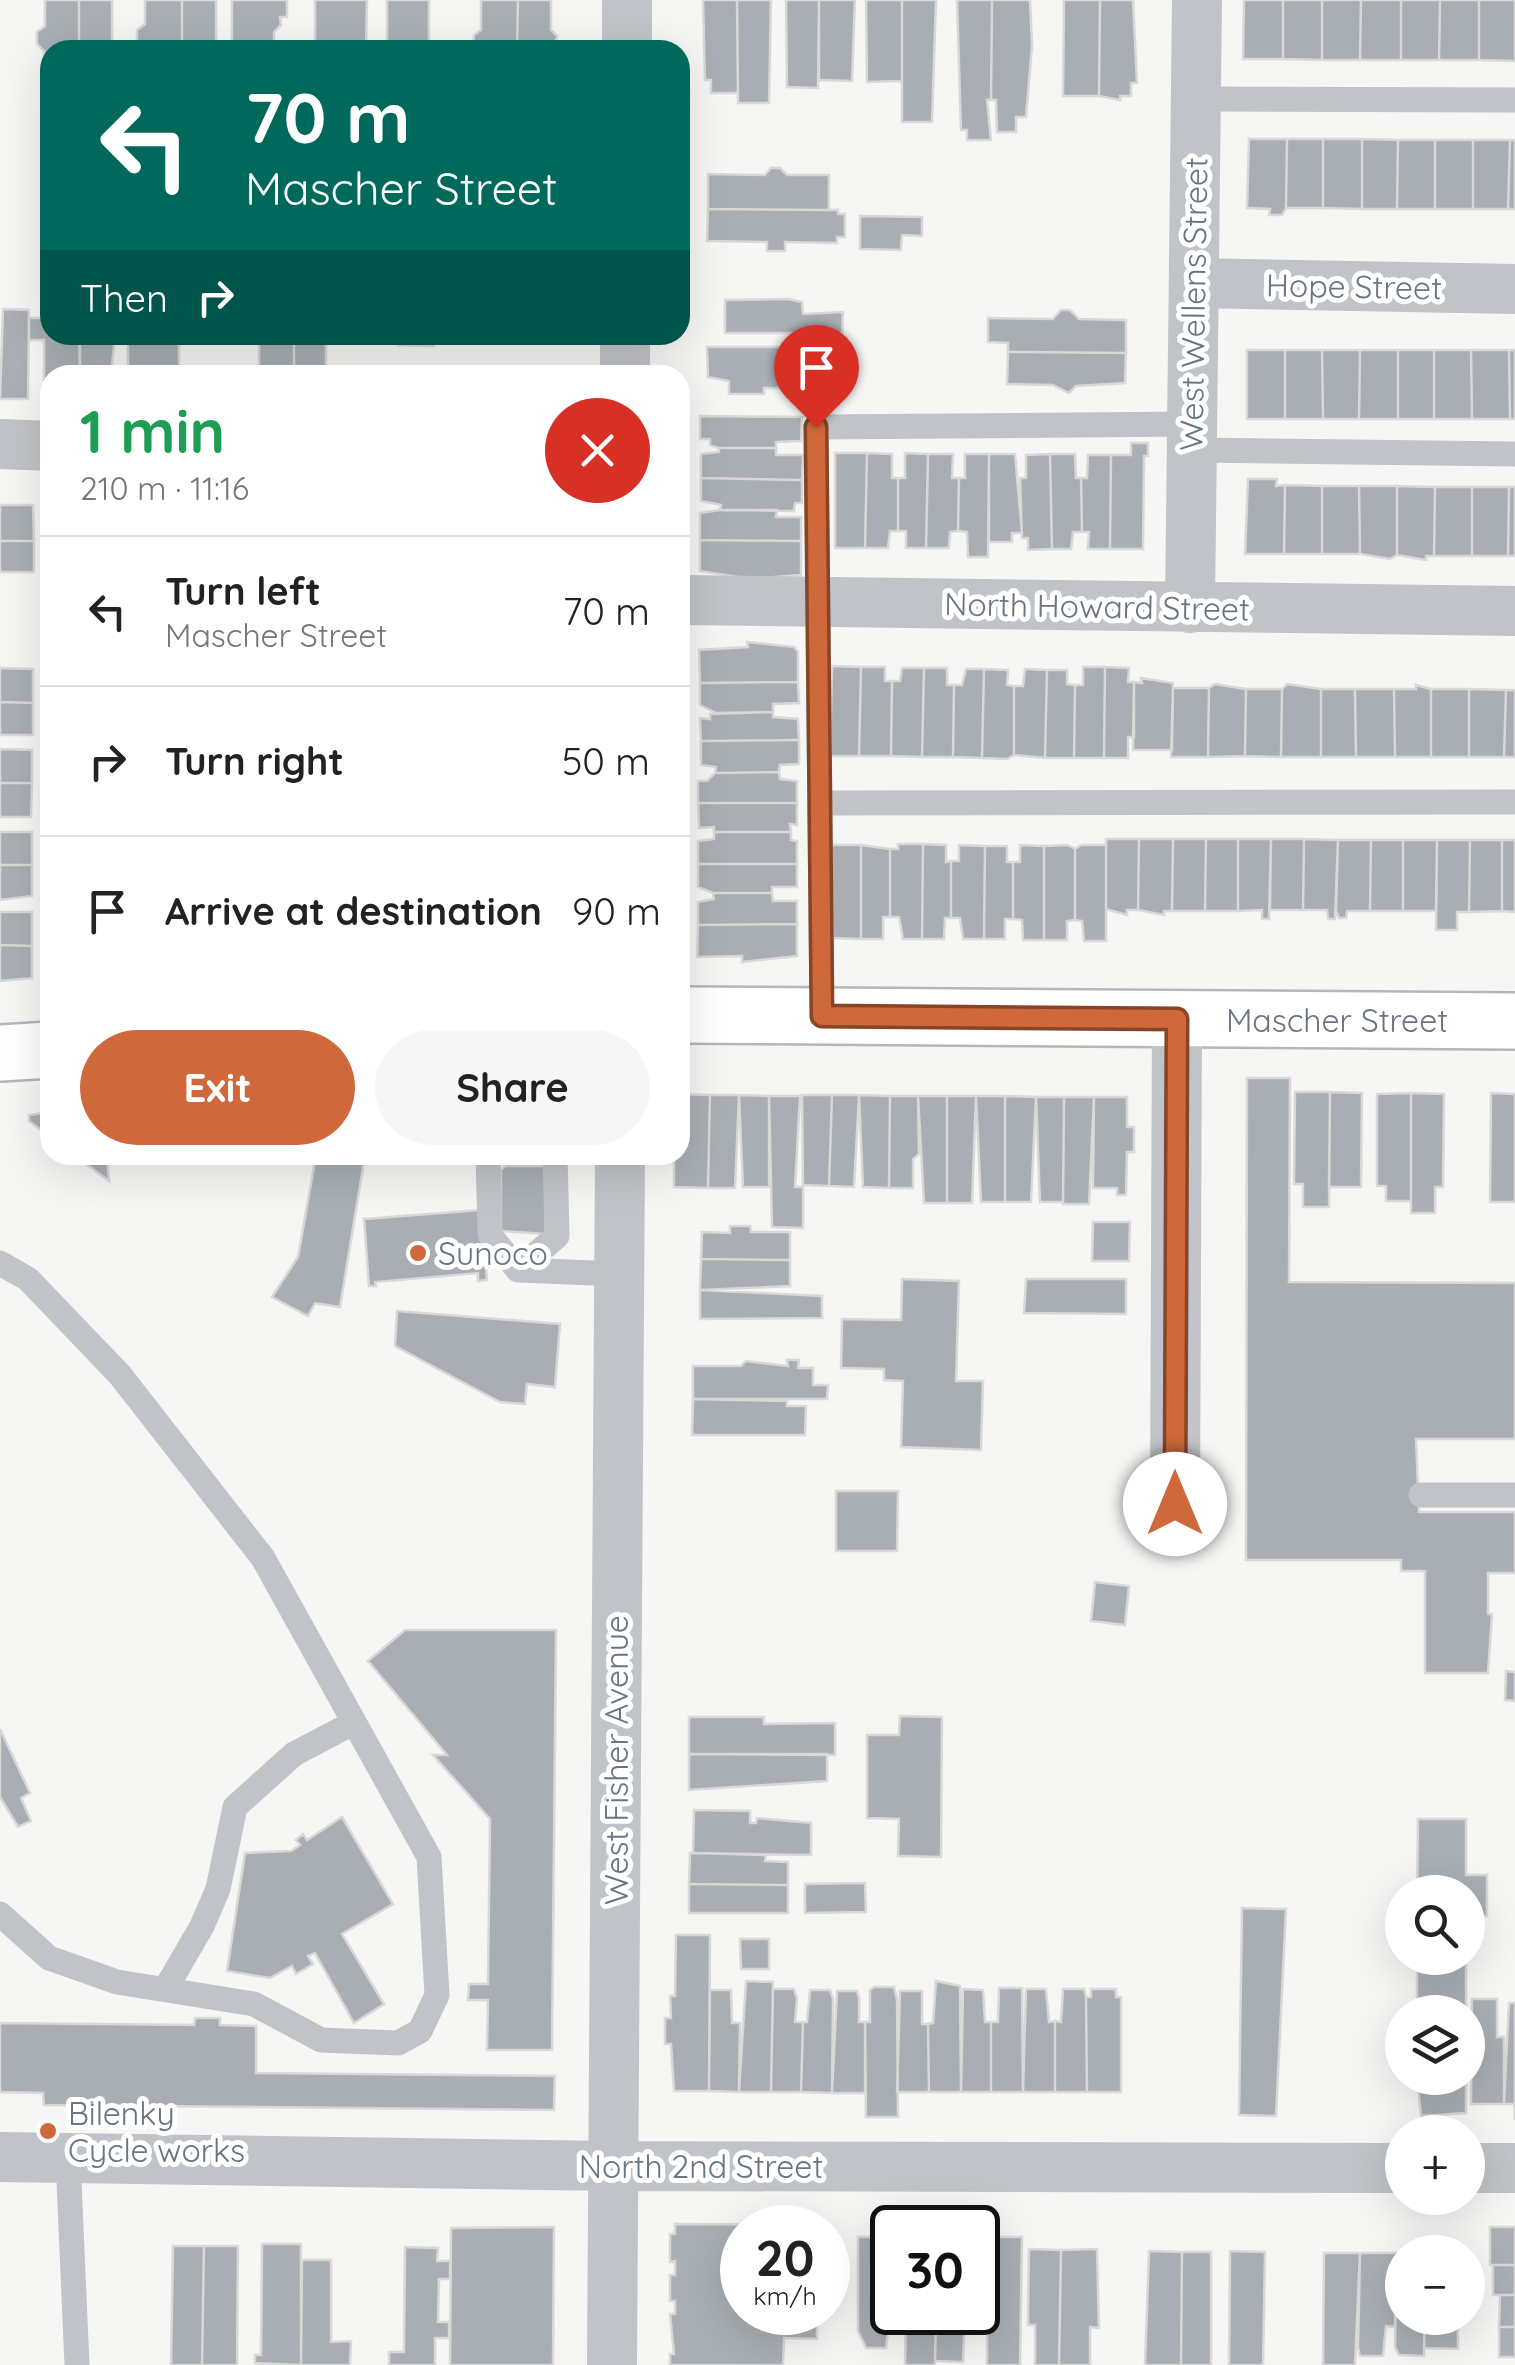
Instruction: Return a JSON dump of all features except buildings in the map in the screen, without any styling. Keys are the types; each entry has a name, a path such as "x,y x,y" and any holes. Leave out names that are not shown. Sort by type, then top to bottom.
{"street":[{"path":"627,0 627,40"},
{"name":"West Wellens Street","path":"1190,608 1197,0"},
{"name":"Hope Street","path":"1194,283 1515,289"},
{"path":"0,444 40,446"},
{"name":"North Howard Street","path":"690,600 1515,610"},
{"name":"Mascher Street","path":"690,1015 1515,1021"},
{"path":"1175,1504 1177,1019"},
{"path":"0,1053 40,1051"},
{"name":"West Fisher Avenue","path":"612,2365 620,1165"},
{"name":"North 2nd Street","path":"0,2157 614,2166 1385,2168"},
{"path":"1485,2168 1515,2168"}],"lane":[{"path":"1196,99 1515,100"},
{"path":"822,1016 816,427 1192,437 1515,454"},
{"path":"820,802 1515,802"},
{"path":"488,1165 490,1235 518,1270 620,1274"},
{"path":"518,1270 557,1236 556,1165"},
{"path":"0,1262 28,1279 120,1375 264,1558 429,1858 437,1995 420,2031 398,2043 321,2040 254,2004 118,1982 50,1958 0,1914"},
{"path":"1421,1495 1515,1495"},
{"path":"166,1988 202,1926 218,1889 235,1807 294,1754 353,1723"},
{"path":"68,2158 77,2365"}],"place":[{"name":"Sunoco","path":"418,1253"},
{"name":"Bilenky Cycle works","path":"48,2131"}],"route":[{"path":"816,427 822,1016 1177,1019 1175,1504"}]}
